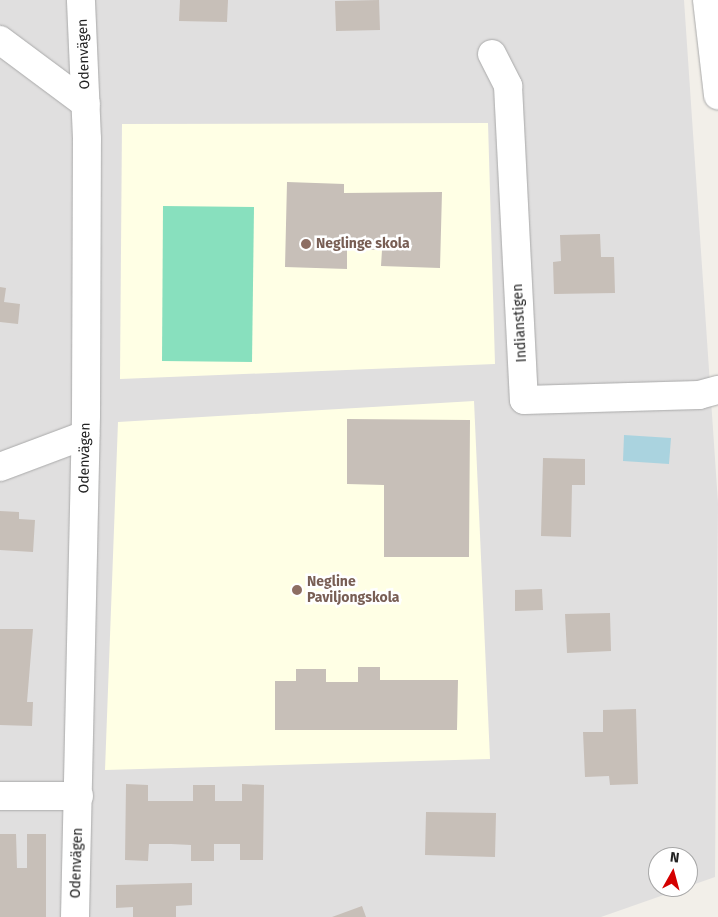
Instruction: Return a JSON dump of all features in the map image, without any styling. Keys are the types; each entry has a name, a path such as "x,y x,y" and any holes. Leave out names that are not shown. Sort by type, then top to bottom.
{"street":[{"name":"Odenvägen","path":"75,917 79,796 84,435 86,104 81,0"},
{"path":"707,0 718,96"},
{"path":"0,40 86,104"},
{"name":"Indianstigen","path":"492,54 508,86 524,400 699,395 718,390"},
{"path":"0,467 84,435"},
{"path":"0,796 79,796"}],"shaded area":[{"path":"0,0 684,0 718,503 715,877 698,883 698,847 648,847 648,897 658,897 601,917 0,917"},
{"name":"Neglinge skola","path":"488,123 495,364 120,379 122,124"},
{"name":"Negline Paviljongskola","path":"474,401 490,759 105,770 118,422"}],"green space":[{"path":"163,206 254,207 252,362 162,361"}],"water":[{"path":"624,435 671,438 669,464 623,461"}],"building":[{"path":"180,0 228,0 227,22 179,21"},
{"path":"379,0 380,30 336,31 335,1"},
{"path":"287,182 344,184 344,193 442,192 440,268 381,266 382,250 347,249 347,269 285,267"},
{"path":"600,234 601,257 614,257 615,293 554,294 553,262 561,261 560,235"},
{"path":"0,287 6,288 4,302 20,304 18,324 0,322"},
{"path":"347,419 470,420 469,557 384,557 384,485 347,484"},
{"path":"543,458 585,459 585,485 572,485 571,537 541,536"},
{"path":"0,511 19,512 19,519 35,520 33,552 0,550"},
{"path":"542,589 543,610 515,611 515,590"},
{"path":"610,613 611,651 567,653 565,614"},
{"path":"0,629 33,629 27,702 33,702 32,726 0,725"},
{"path":"358,667 380,667 380,680 458,680 457,730 275,730 275,681 296,681 296,669 326,669 326,682 358,682"},
{"path":"636,709 638,784 610,785 609,776 585,777 583,732 603,732 603,710"},
{"path":"126,784 148,785 148,801 193,801 193,785 215,785 215,801 242,801 242,784 264,785 263,860 240,860 240,844 214,844 214,861 191,861 191,845 149,844 148,861 125,860"},
{"path":"426,812 496,813 495,857 425,855"},
{"path":"0,834 16,834 17,868 27,868 27,834 46,834 46,917 0,917"},
{"path":"192,883 192,905 176,906 176,917 133,917 133,907 116,908 116,885"},
{"path":"362,906 366,917 332,917"}],"place":[{"name":"Neglinge skola","path":"306,244"},
{"name":"Negline Paviljongskola","path":"297,590"}]}
